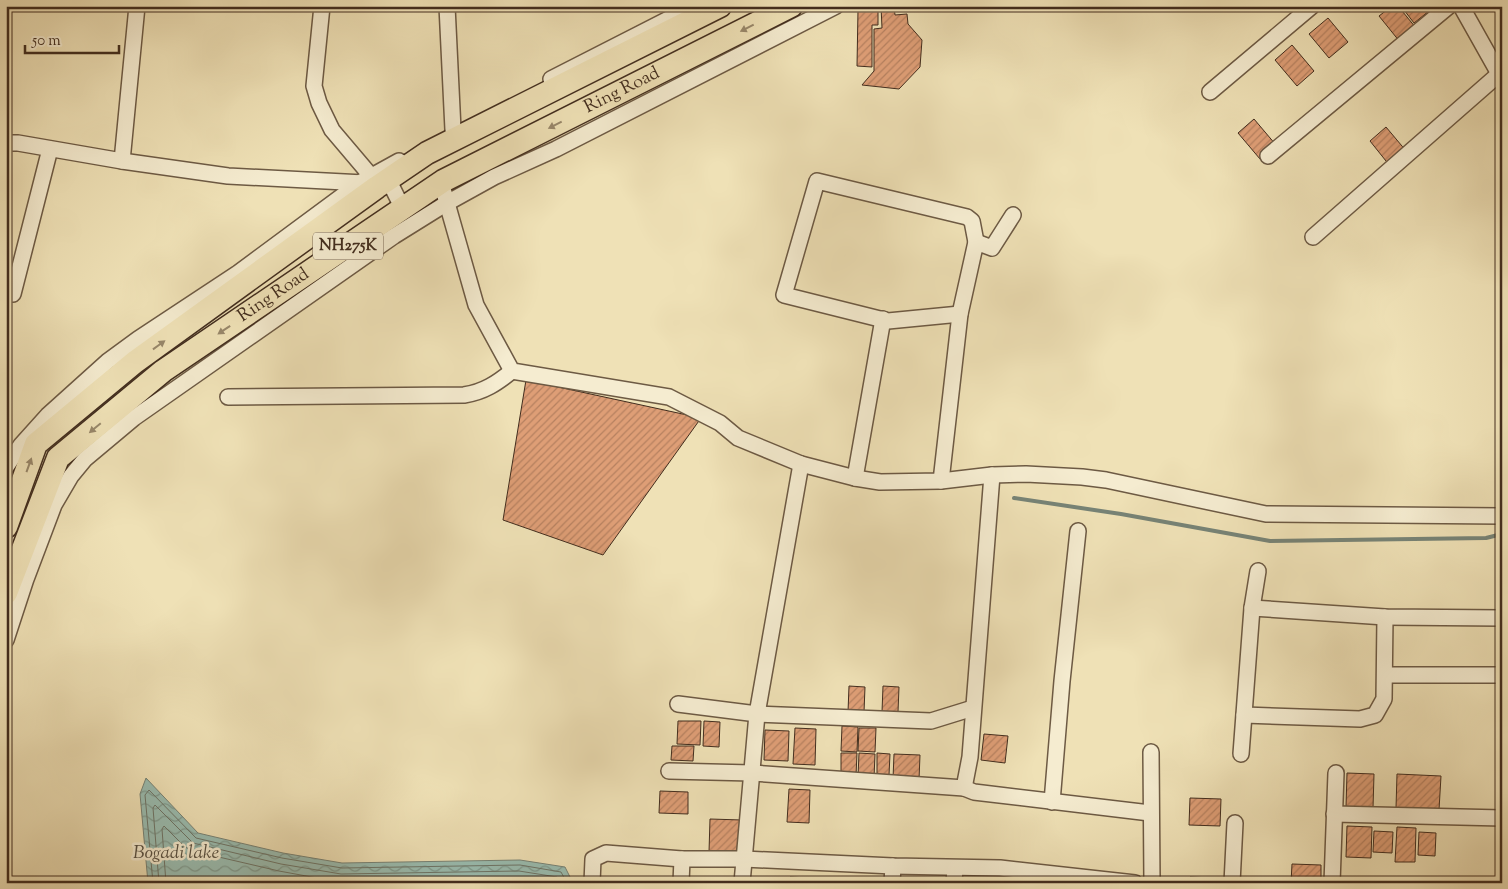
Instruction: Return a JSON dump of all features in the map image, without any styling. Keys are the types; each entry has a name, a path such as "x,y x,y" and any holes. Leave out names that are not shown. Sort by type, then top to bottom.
{"highway":[{"name":"Ring Road","path":"6,527 36,444 130,355 374,181 427,152 720,6"},
{"name":"Ring Road","path":"6,593 58,458 162,372 403,209 444,193 791,6"}],"street":[{"path":"122,161 137,6"},
{"path":"322,6 314,86 316,94 332,130 374,181 403,209"},
{"path":"447,6 453,130"},
{"path":"6,143 18,143 122,161 228,176 374,181 453,130 675,11 694,6"},
{"path":"6,640 26,579 54,505 71,476 85,459 150,407 394,236 444,193 494,177 556,149 836,6"},
{"path":"1210,92 1312,6"},
{"path":"1268,156 1449,6"},
{"path":"1312,237 1500,76 1461,6"},
{"path":"13,294 50,149"},
{"path":"941,481 960,314 976,242 972,221 967,217 817,181 784,295 888,321 960,314"},
{"path":"444,193 476,305 512,371"},
{"path":"976,242 992,248 1013,215"},
{"path":"855,478 883,319"},
{"path":"6,467 21,445 48,415 108,361 130,355"},
{"path":"228,397 464,395 477,393 488,388 512,371 669,398 720,423 738,438 801,464 855,478 880,482 941,481 992,475 1026,474 1082,477 1106,480 1266,514 1502,516"},
{"path":"742,883 757,714 801,464"},
{"path":"964,788 970,757 992,475"},
{"path":"1052,802 1062,681 1078,531"},
{"path":"1241,754 1252,608 1258,571"},
{"path":"1252,608 1385,617 1502,618"},
{"path":"1244,715 1360,719 1375,715 1384,700 1385,617"},
{"path":"1385,675 1502,675"},
{"path":"678,704 757,714 931,721 973,708"},
{"path":"1151,752 1152,883"},
{"path":"669,771 752,773 964,788 974,792 1150,813"},
{"path":"1332,883 1336,773"},
{"path":"1334,814 1502,818"},
{"path":"1232,883 1235,823"},
{"path":"592,883 592,859 606,853 682,859 744,859 893,866 955,875 1135,883"},
{"path":"681,883 682,859"},
{"path":"892,883 893,866"}],"water":[{"name":"Bogadi lake","path":"146,778 198,833 283,853 342,863 520,860 565,867 573,883 148,883 140,794"}],"building":[{"path":"881,6 894,6 895,15 907,14 908,24 922,40 920,67 899,89 862,85 874,71 874,29 882,28"},
{"path":"1392,6 1398,6 1416,28 1400,42 1379,16"},
{"path":"1401,6 1426,6 1429,11 1414,23"},
{"path":"869,7 870,11 878,8 878,25 872,25 872,67 857,66 858,10"},
{"path":"1328,18 1348,42 1329,58 1309,34"},
{"path":"1292,45 1314,71 1297,86 1275,60"},
{"path":"1254,119 1276,145 1260,159 1238,133"},
{"path":"1386,127 1407,152 1390,166 1370,141"},
{"path":"526,380 701,418 603,555 503,520"},
{"path":"849,686 865,687 864,712 848,712"},
{"path":"883,686 899,687 898,712 882,712"},
{"path":"678,721 701,721 700,745 677,744"},
{"path":"704,721 720,722 719,747 703,746"},
{"path":"842,726 858,727 857,752 841,751"},
{"path":"795,728 816,729 815,765 793,764"},
{"path":"859,728 876,728 875,752 858,751"},
{"path":"765,730 789,731 788,761 764,760"},
{"path":"984,734 1008,736 1005,763 981,760"},
{"path":"672,746 694,746 693,761 671,760"},
{"path":"841,753 857,753 856,776 841,776"},
{"path":"859,753 875,754 874,778 858,777"},
{"path":"877,753 890,754 889,775 877,774"},
{"path":"894,754 920,755 919,780 893,779"},
{"path":"1347,773 1374,774 1373,808 1346,807"},
{"path":"1397,774 1441,776 1439,810 1396,808"},
{"path":"789,789 810,790 809,823 787,822"},
{"path":"660,791 688,792 688,814 659,813"},
{"path":"1190,798 1221,799 1220,826 1189,825"},
{"path":"710,819 742,820 741,853 709,852"},
{"path":"1347,826 1372,827 1371,858 1346,857"},
{"path":"1397,827 1416,828 1415,862 1395,862"},
{"path":"1374,831 1393,832 1392,853 1373,852"},
{"path":"1419,832 1436,833 1435,856 1418,855"},
{"path":"1292,864 1321,865 1321,883 1291,883"},
{"path":"790,877 808,878 808,883 790,883"},
{"path":"1190,877 1213,878 1213,883 1189,883"},
{"path":"860,878 880,879 880,883 860,883"},
{"path":"842,879 859,879 858,883 842,883"}],"waterway":[{"path":"1014,498 1121,514 1270,541 1486,538 1502,534"}]}
